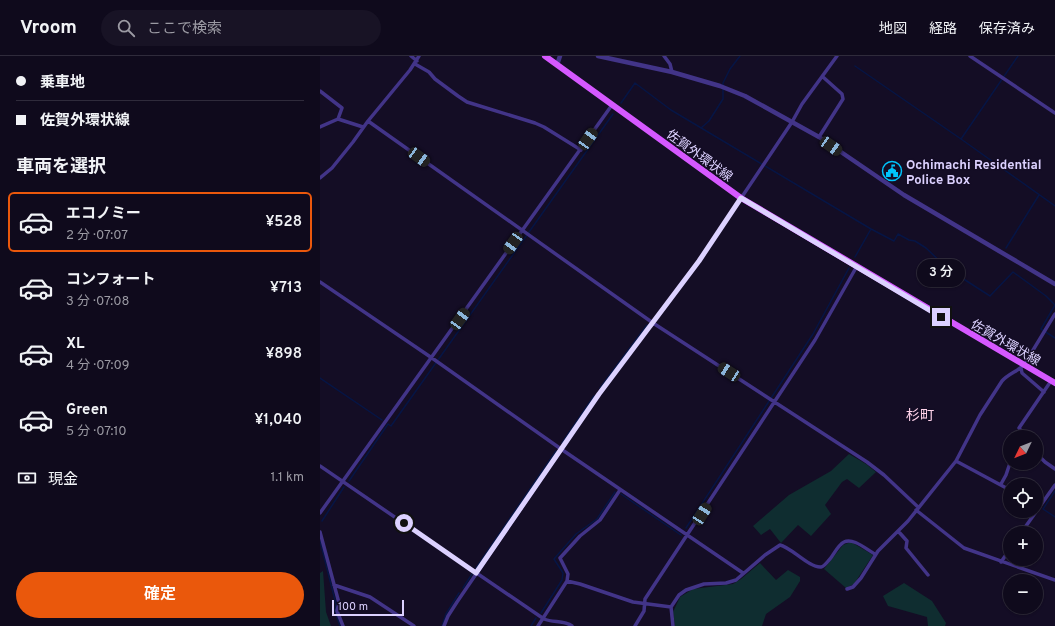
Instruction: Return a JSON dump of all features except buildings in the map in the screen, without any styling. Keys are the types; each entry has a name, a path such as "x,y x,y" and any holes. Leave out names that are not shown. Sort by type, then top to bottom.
{"main road":[{"name":"佐賀外環状線","path":"545,56 741,198 857,266 1022,367 1053,382"}],"street":[{"path":"411,56 441,84 467,102 535,123 544,127 580,150"},
{"path":"320,178 332,168 416,62 419,56"},
{"path":"557,65 560,56"},
{"path":"598,56 672,72 722,86 745,96 819,138 904,195 1055,284"},
{"path":"664,56 670,64 672,72"},
{"path":"444,626 448,616 476,573 561,449 599,394 699,261 765,164 802,104 837,56"},
{"path":"970,56 1055,113"},
{"path":"819,138 843,99 842,94 823,77"},
{"path":"320,91 342,108 338,119"},
{"path":"320,513 612,105"},
{"path":"320,127 338,119 363,127"},
{"path":"368,121 652,323 867,462 884,475 917,508 958,544 964,548 1001,562 1055,580"},
{"path":"634,626 644,611 645,599 814,340 857,266"},
{"path":"320,282 440,363 620,490 743,573"},
{"path":"1044,392 1022,373 1022,367 1055,314"},
{"path":"847,589 853,587 861,578 875,554 898,531 956,461 980,415 1002,381 1015,370 1022,367"},
{"path":"1021,430 1019,428 1044,392 1053,382"},
{"path":"1043,460 1055,469"},
{"path":"956,461 1001,484 1008,470"},
{"path":"320,466 544,619 548,621 568,623 572,626"},
{"path":"1043,500 1055,485"},
{"path":"538,626 544,619 567,581 568,574 560,558 580,536 600,520 620,490"},
{"path":"898,531 908,541 906,548 928,575"},
{"path":"320,532 339,603 337,611 343,626"},
{"path":"673,626 671,607 679,595 686,590 704,584 726,583 736,580 765,555 780,545 784,546 797,556 822,567 844,542 854,542 875,554"},
{"path":"567,581 633,602 671,607"},
{"path":"334,585 370,597 414,626"}],"green space":[{"path":"849,454 876,472 859,488 847,479 842,482 825,505 831,514 811,536 798,525 781,543 770,529 761,535 753,526 789,495 831,471"},
{"path":"851,542 873,555 854,584 846,588 824,569 843,545"},
{"path":"760,563 776,580 788,570 800,577 800,581 790,597 766,614 762,626 675,626 673,612 680,597 693,589 733,584"},
{"path":"323,571 326,612 331,626 320,626 320,573"},
{"path":"904,583 932,601 946,623 945,626 928,626 927,617 888,606 883,596"}],"waterway":[{"path":"701,128 709,121 723,99 723,83 730,69 740,56"},
{"path":"961,139 1018,56"},
{"path":"855,66 1055,206"},
{"path":"621,103 635,83 671,110 871,229 894,241 898,234 909,240 915,241 926,248 948,269 990,296 1013,272 1046,296 1055,305"},
{"path":"349,481 388,424 391,426 613,114"},
{"path":"1006,248 1039,195"},
{"path":"855,257 871,229"},
{"path":"686,528 813,334 849,268"},
{"path":"1055,305 1041,329 1055,338"},
{"path":"600,388 647,325"},
{"path":"320,378 382,420"},
{"path":"562,443 594,396"},
{"path":"476,568 556,451"},
{"path":"322,521 344,487"},
{"path":"1055,491 1043,509 1055,517"},
{"path":"541,613 562,580 563,573 554,559 576,534 597,519 615,492"},
{"path":"621,494 681,535"},
{"path":"320,541 336,604 335,611 340,626"},
{"path":"463,588 472,574"},
{"path":"442,626 446,614 459,593"},
{"path":"531,626 536,618"}],"place":[{"name":"Ochimachi Residential Police Box","path":"892,171"}],"district":[{"name":"杉町","path":"920,415"}],"route":[{"path":"404,523 476,573 599,394 699,261 741,198 941,317"}]}
